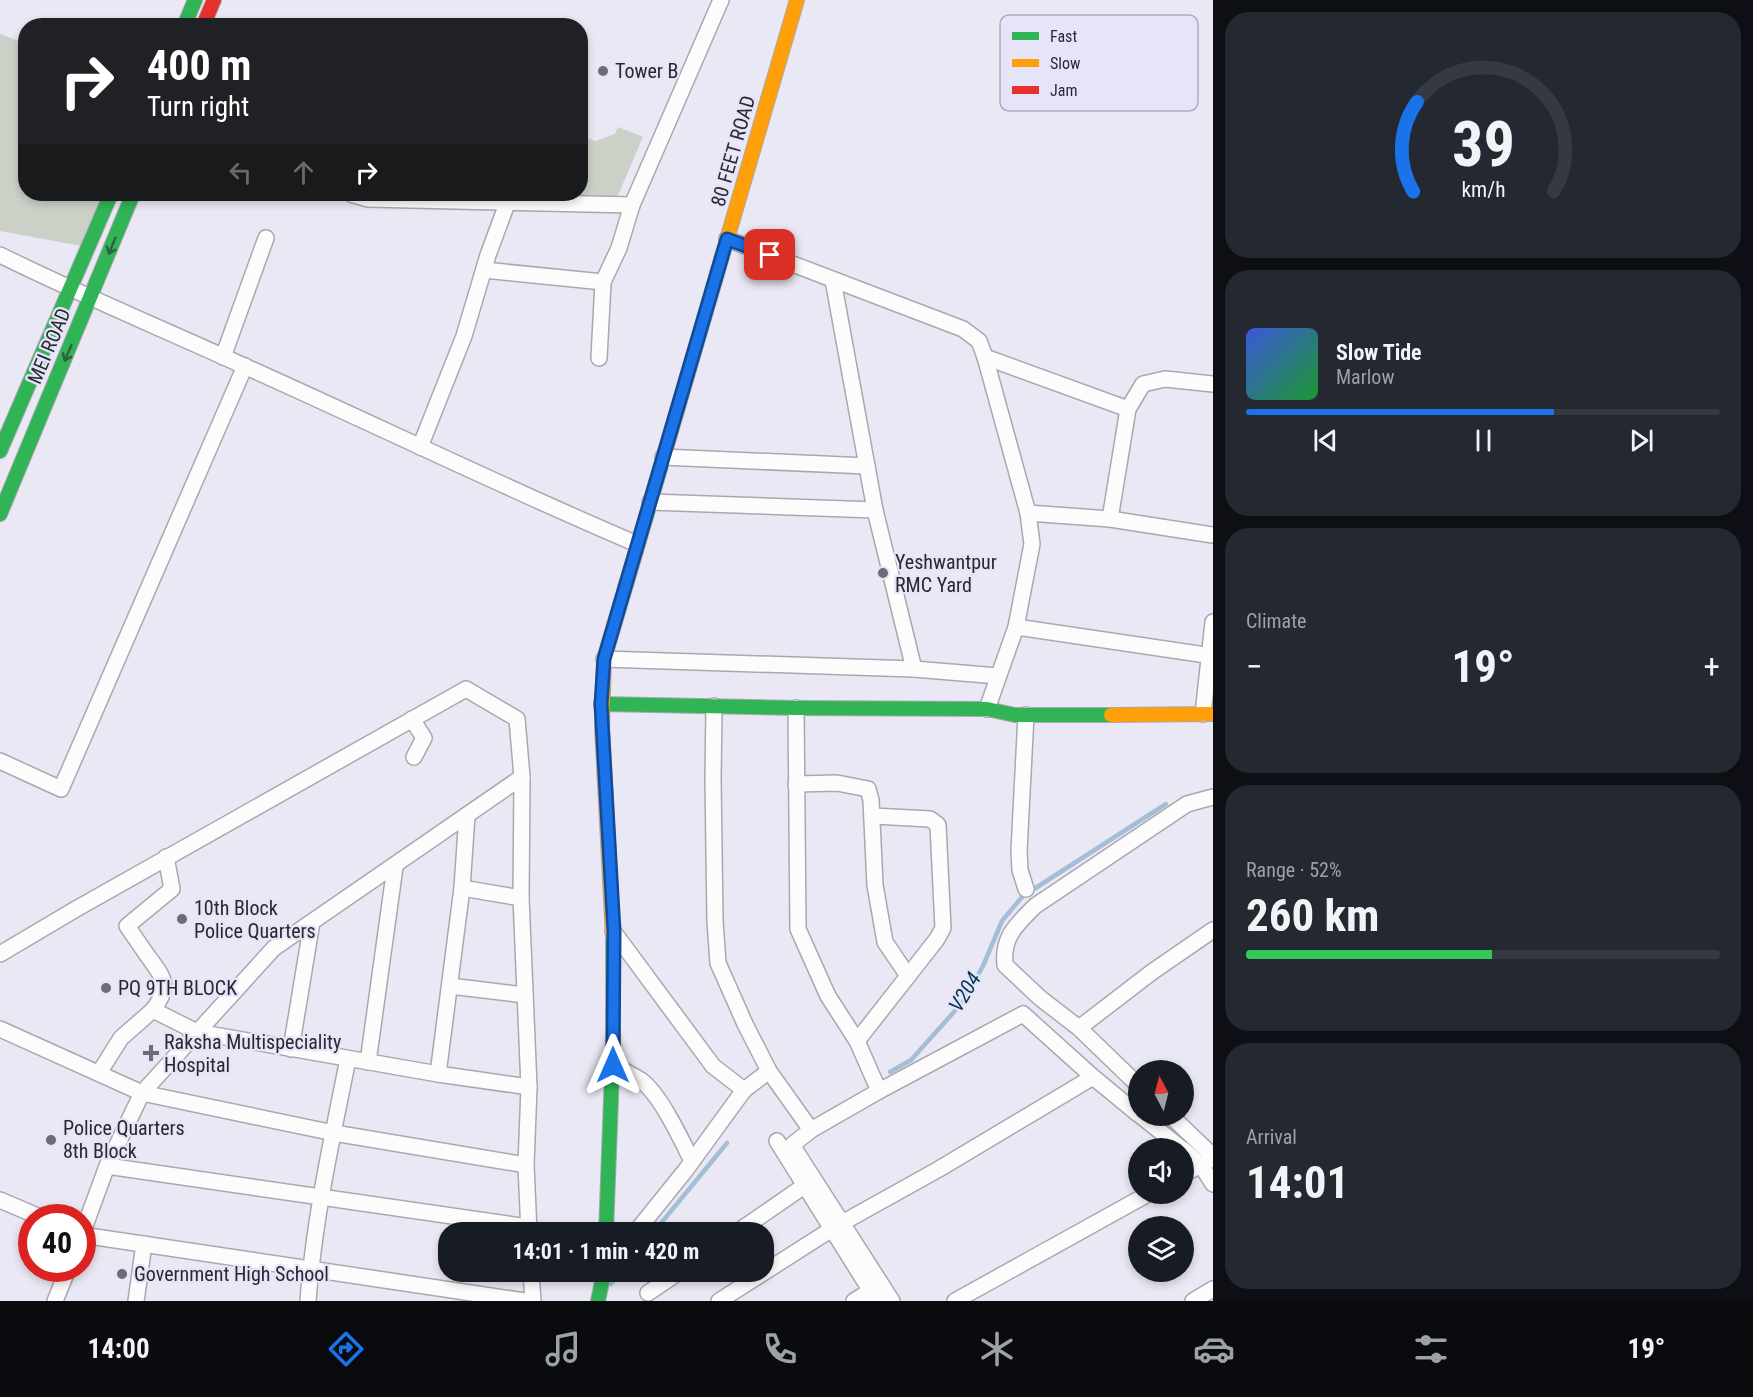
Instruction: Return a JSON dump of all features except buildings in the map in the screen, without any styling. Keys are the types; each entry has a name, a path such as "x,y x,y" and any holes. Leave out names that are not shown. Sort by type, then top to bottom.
{"street":[{"path":"187,18 195,0"},
{"path":"206,18 214,0"},
{"path":"599,358 603,282 619,248 632,205 722,0"},
{"name":"80 FEET ROAD","path":"606,1222 613,1065 614,931 601,704 604,659 797,0"},
{"name":"MEI ROAD","path":"0,451 108,201"},
{"name":"MEI ROAD","path":"0,514 131,201"},
{"path":"420,447 464,336 508,201 632,205"},
{"path":"224,357 266,238"},
{"path":"727,239 963,329 979,341 1028,513 1032,544 1016,627 987,709"},
{"path":"0,255 69,289 245,366 536,501 638,544"},
{"path":"484,270 603,282"},
{"path":"833,280 876,510 914,669"},
{"path":"985,357 1128,409"},
{"path":"0,761 61,789 245,366"},
{"path":"1110,519 1128,409 1143,384 1165,378 1213,384"},
{"path":"663,457 867,466"},
{"path":"650,502 876,510"},
{"path":"1028,513 1110,519 1213,535"},
{"path":"601,704 987,709 1015,715 1208,714 1213,622"},
{"path":"1016,627 1211,656"},
{"path":"604,659 914,669 998,676"},
{"path":"0,954 166,857 466,689 517,719 522,777 521,898 530,1086 526,1165 529,1222"},
{"path":"714,706 715,921 718,963 769,1071 811,1130"},
{"path":"796,708 798,929 828,996 857,1041 879,1091"},
{"path":"1026,715 1019,851 1020,870 1026,889"},
{"path":"412,719 424,738 414,757"},
{"path":"93,1204 107,1166 142,1093 274,948 522,777"},
{"path":"796,784 837,783 868,789 873,816 875,885 885,942 908,976"},
{"path":"1128,1075 1079,1028 1040,998 1005,965 1003,952 1007,938 1035,906 1187,804 1213,797"},
{"path":"438,1074 462,888 467,815"},
{"path":"857,1041 938,939 943,928 938,825 930,819 873,816"},
{"path":"99,1073 121,1038 162,999 165,982 158,968 127,926 172,889 166,857"},
{"path":"368,1062 394,867"},
{"path":"462,888 521,898"},
{"path":"291,1049 312,922"},
{"path":"1079,1028 1152,972 1213,930"},
{"path":"614,931 712,1066 744,1090"},
{"path":"450,986 525,995"},
{"path":"153,1010 196,1032 438,1074 530,1086"},
{"path":"854,1301 873,1296 792,1145 811,1130 1023,1014 1128,1105"},
{"path":"0,1029 142,1093 334,1133 526,1165"},
{"path":"308,1301 310,1269 348,1059"},
{"path":"613,1065 643,1082 653,1094 672,1122 692,1161"},
{"path":"644,1222 744,1090 769,1071"},
{"path":"719,1301 837,1226 939,1169 1093,1077"},
{"path":"1154,1126 1168,1138"},
{"path":"1180,1126 1209,1160 1213,1184"},
{"path":"777,1140 804,1186 837,1226 892,1301"},
{"path":"1194,1154 1209,1160"},
{"path":"1194,1168 1209,1160"},
{"path":"107,1166 479,1222"},
{"path":"752,1222 804,1186"},
{"path":"955,1301 1130,1204"},
{"path":"2,1206 18,1211"},
{"path":"96,1237 525,1301"},
{"path":"136,1301 144,1244"},
{"path":"55,1301 63,1282"},
{"path":"532,1282 533,1301"},
{"path":"598,1301 602,1282"},
{"path":"648,1293 664,1282"},
{"path":"1193,1301 1213,1288"}],"shaded area":[{"path":"0,34 18,40 18,201 100,201 81,246 0,231"},
{"path":"618,127 643,137 616,200 588,199 588,138 595,141 615,134"}],"waterway":[{"name":"V204","path":"1034,889 1166,804"},
{"name":"V204","path":"890,1072 911,1060 962,1003 983,966 1002,921 1022,897"},
{"name":"V204","path":"662,1222 727,1143"}],"traffic: fast":[{"path":"187,18 195,0"},
{"path":"0,451 108,201"},
{"path":"0,514 130,201"},
{"path":"636,551 728,236"},
{"path":"601,704 987,709 1015,715 1111,715"},
{"path":"606,1222 613,1045 613,937"},
{"path":"598,1301 602,1282"}],"traffic: slow":[{"path":"728,236 797,0"},
{"path":"613,937 602,727 604,659 636,551"},
{"path":"1111,715 1213,714"}],"traffic: jam":[{"path":"206,18 214,0"}],"place":[{"name":"Tower B","path":"603,71"},
{"name":"Yeshwantpur RMC Yard","path":"883,573"},
{"name":"10th Block Police Quarters","path":"182,919"},
{"name":"PQ 9TH BLOCK","path":"106,988"},
{"name":"Raksha Multispeciality Hospital","path":"151,1053"},
{"name":"Police Quarters 8th Block","path":"51,1140"},
{"name":"Government High School","path":"122,1274"}],"route":[{"path":"613,1065 614,931 601,704 604,659 727,239 770,255"}]}
